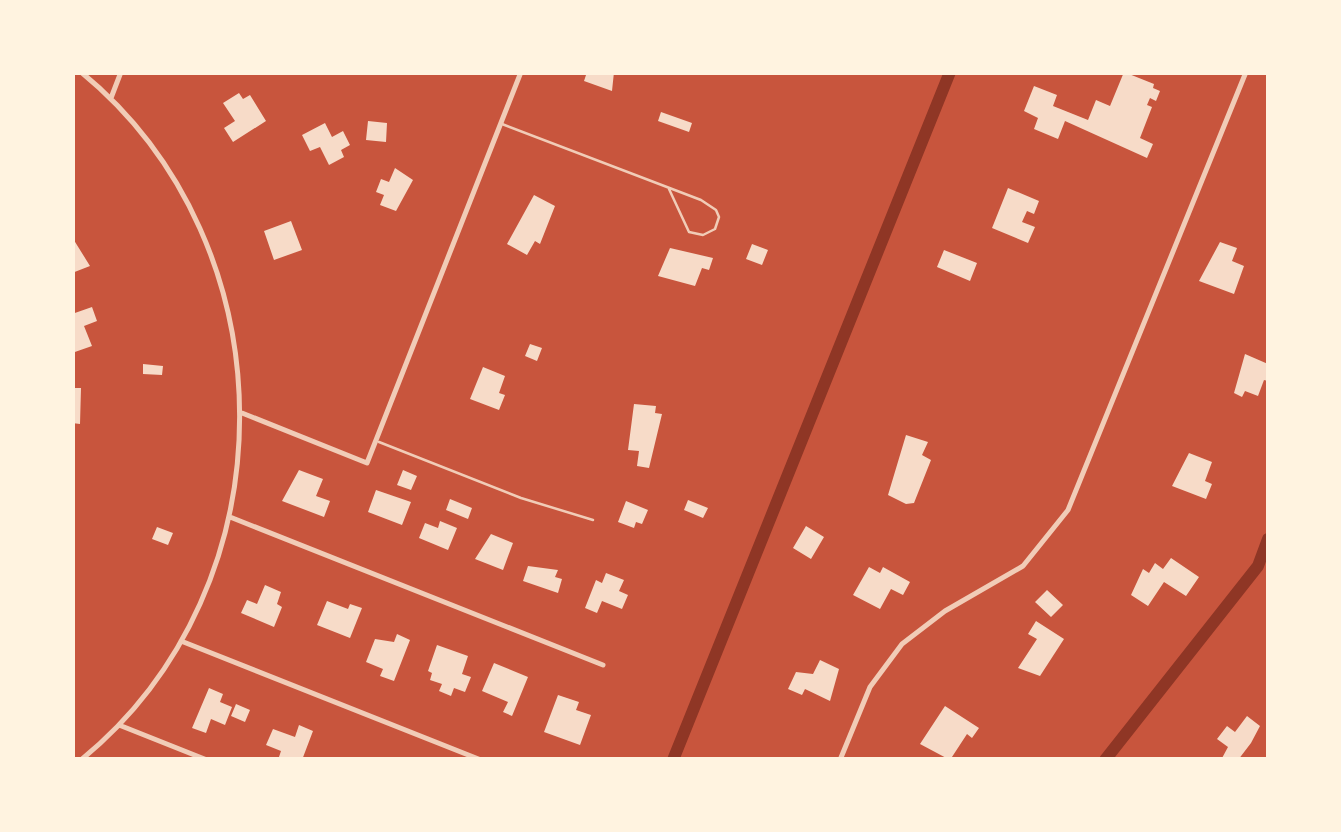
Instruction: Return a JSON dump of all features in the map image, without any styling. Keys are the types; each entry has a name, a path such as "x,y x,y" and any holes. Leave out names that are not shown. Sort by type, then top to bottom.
{"street":[{"path":"81,72 110,99 174,180 207,242 229,309 242,413 230,517 209,585 182,641 119,724 82,760"},
{"path":"110,99 121,72"},
{"path":"242,413 367,463 521,72"},
{"path":"840,760 870,688 902,644 944,611 1023,566 1068,510 1246,72"},
{"path":"230,517 603,664"},
{"path":"182,641 480,760"},
{"path":"119,724 207,760"}],"lane":[{"path":"501,124 669,189 716,210 720,218 715,229 703,235 689,232 669,189"},
{"path":"376,441 593,520"}],"building":[{"path":"587,72 614,72 612,91 584,81"},
{"path":"1124,72 1154,84 1153,88 1160,91 1156,101 1150,98 1147,105 1152,107 1140,138 1153,144 1147,158 1065,121 1058,139 1034,129 1038,118 1024,111 1034,86 1057,95 1053,106 1088,120 1096,100 1110,106"},
{"path":"239,93 243,99 250,95 266,121 233,142 224,128 235,121 223,103"},
{"path":"661,112 692,123 689,132 658,121"},
{"path":"368,121 387,123 386,142 366,140"},
{"path":"325,123 332,137 343,131 350,145 341,150 344,157 329,165 320,147 310,151 302,135"},
{"path":"395,168 413,180 396,211 380,205 384,195 376,192 381,179 389,182"},
{"path":"1008,188 1039,201 1034,214 1027,211 1022,222 1035,227 1028,243 992,228"},
{"path":"534,195 555,206 540,244 535,241 527,255 507,244"},
{"path":"291,221 302,250 274,260 264,231"},
{"path":"72,237 90,266 72,273"},
{"path":"1220,242 1237,248 1232,261 1244,266 1234,294 1199,281"},
{"path":"752,244 768,250 762,265 746,259"},
{"path":"670,248 713,258 709,270 702,268 695,286 658,276"},
{"path":"944,250 977,263 970,281 937,267"},
{"path":"92,307 97,321 84,326 92,346 72,353 72,314"},
{"path":"530,344 542,348 537,361 525,356"},
{"path":"1245,354 1268,364 1268,381 1264,380 1258,396 1245,391 1242,397 1234,393"},
{"path":"143,364 163,366 162,375 143,374"},
{"path":"483,367 505,376 499,393 505,395 499,410 470,399"},
{"path":"72,388 81,388 80,424 72,423"},
{"path":"634,404 656,406 655,413 662,414 649,468 637,466 639,451 628,450"},
{"path":"906,435 928,442 922,455 931,460 914,503 906,504 888,495"},
{"path":"1189,453 1212,462 1205,481 1212,484 1206,499 1172,486"},
{"path":"299,470 323,479 316,496 330,501 324,517 282,501"},
{"path":"403,470 417,476 411,490 397,485"},
{"path":"376,490 411,502 402,525 368,512"},
{"path":"450,499 472,508 468,519 446,510"},
{"path":"688,500 708,508 703,518 684,510"},
{"path":"626,501 648,510 642,524 636,522 634,528 618,522"},
{"path":"440,521 457,528 448,550 419,538 425,523 438,528"},
{"path":"806,526 824,537 811,559 793,548"},
{"path":"157,527 173,533 168,545 152,539"},
{"path":"491,534 513,543 503,570 475,559"},
{"path":"1171,558 1199,577 1186,596 1164,582 1148,606 1131,595 1143,569 1149,573 1155,563 1163,569"},
{"path":"528,566 558,570 555,577 562,579 558,593 523,581"},
{"path":"869,567 880,573 883,567 910,582 903,595 891,589 880,609 853,595"},
{"path":"606,573 624,580 619,591 628,595 622,609 602,601 597,613 585,608 596,580 602,583"},
{"path":"265,585 281,592 277,604 282,607 274,627 241,613 247,600 257,604"},
{"path":"1047,590 1063,605 1051,617 1035,602"},
{"path":"327,601 348,609 350,604 362,608 350,638 317,625"},
{"path":"1036,621 1064,639 1040,676 1018,668 1037,639 1028,634"},
{"path":"397,634 410,640 394,681 380,676 383,669 366,662 375,639 394,642"},
{"path":"437,645 468,656 462,674 471,677 465,692 454,688 451,696 439,691 442,684 430,680 432,673 428,671"},
{"path":"820,660 839,669 830,701 805,689 802,695 788,689 796,672 813,674"},
{"path":"494,663 528,677 512,716 503,712 508,702 482,691"},
{"path":"209,688 223,694 220,702 232,707 225,725 211,719 206,733 192,728"},
{"path":"558,695 579,702 576,710 591,715 580,745 544,732"},
{"path":"236,704 250,710 245,722 231,716"},
{"path":"945,706 979,728 972,738 967,734 950,760 920,744"},
{"path":"1247,716 1260,726 1251,743 1238,760 1221,760 1228,747 1217,739 1227,726 1235,732"},
{"path":"299,725 313,731 302,760 279,757 281,751 266,745 273,729 295,737"}],"waterway":[{"path":"673,760 950,72"},
{"path":"1105,760 1258,566 1268,539"}]}
